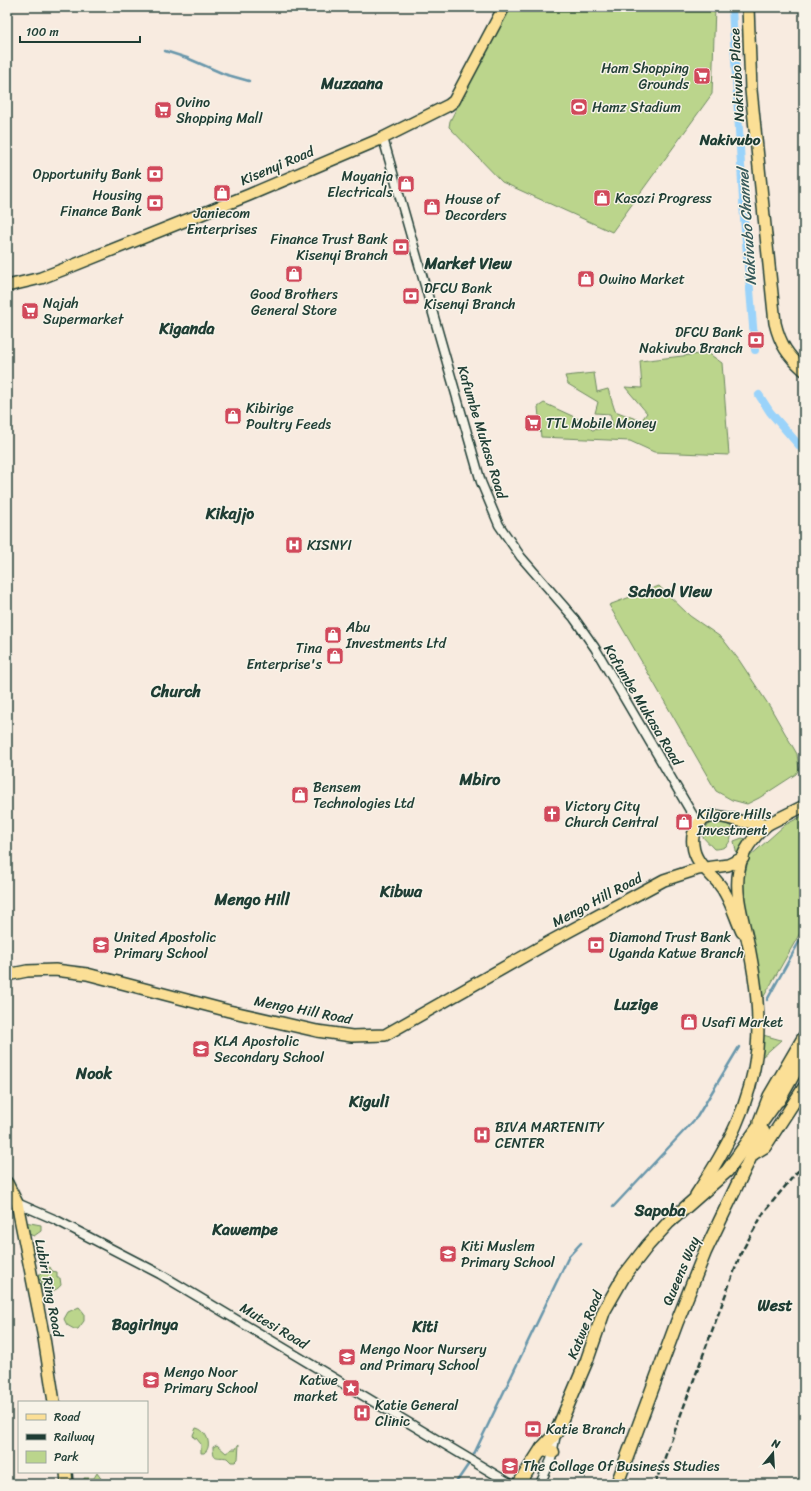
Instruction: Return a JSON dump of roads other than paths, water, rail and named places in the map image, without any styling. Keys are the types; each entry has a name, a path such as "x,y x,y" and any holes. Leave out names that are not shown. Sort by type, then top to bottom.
{"highway":[{"path":"782,1094 804,1056"},
{"name":"Katwe Road","path":"519,1484 542,1448 556,1433 587,1360 604,1311 624,1276 669,1222 727,1171 782,1094"},
{"name":"Queens Way","path":"617,1484 677,1322 705,1252 750,1156 782,1094"},
{"path":"542,1448 553,1452"}],"main road":[{"name":"Kisenyi Road","path":"7,286 41,278 249,195 383,138 446,107 454,101 504,7"},
{"name":"Nakivubo Place","path":"748,7 751,90 775,323 778,337 785,349 792,359 804,370"},
{"path":"690,1203 720,1158 734,1131 744,1107 752,1080 758,1018 757,994 738,891 738,870 743,858 757,835 768,824 804,806"},
{"path":"679,874 689,859 695,829 705,818 720,816 740,821 768,824"},
{"path":"692,839 696,858 725,892 734,916 749,947"},
{"name":"Mengo Hill Road","path":"7,975 27,971 54,970 87,974 264,1020 317,1031 352,1036 385,1034 664,880 703,867 709,868 728,865 743,858"},
{"path":"756,1131 769,1096 804,1036"},
{"path":"750,1156 765,1147 804,1088"},
{"name":"Lubiri Ring Road","path":"7,1183 17,1203 54,1401"},
{"path":"66,1473 67,1484"}],"street":[{"name":"Kafumbe Mukasa Road","path":"383,138 479,475 499,525 521,557 574,618 595,648 698,824"},
{"name":"Mutesi Road","path":"17,1203 56,1220 160,1274 511,1484"},
{"name":"Katwe Road","path":"540,1484 551,1460 556,1433"}],"waterway":[{"name":"Nakivubo Channel","path":"732,7 744,218 755,350"},
{"path":"165,51 187,58 224,74 249,81"},
{"name":"Nakivubo Channel","path":"759,395 770,412 804,451"},
{"path":"767,1000 804,933"},
{"path":"613,1207 697,1117 739,1047"},
{"path":"474,1454 569,1256 581,1243"},
{"path":"455,1484 468,1465"}],"railway":[{"path":"655,1484 741,1253 764,1212 797,1172 804,1167"}],"place":[{"name":"Ham Shopping Grounds","path":"702,76"},
{"name":"Hamz Stadium","path":"579,107"},
{"name":"Ovino Shopping Mall","path":"163,110"},
{"name":"Opportunity Bank","path":"155,174"},
{"name":"Mayanja Electricals","path":"406,184"},
{"name":"Janiecom Enterprises","path":"222,193"},
{"name":"Kasozi Progress","path":"602,198"},
{"name":"Housing Finance Bank","path":"155,203"},
{"name":"House of Decorders","path":"432,207"},
{"name":"Finance Trust Bank Kisenyi Branch","path":"401,247"},
{"name":"Good Brothers General Store","path":"294,274"},
{"name":"Owino Market","path":"586,279"},
{"name":"DFCU Bank Kisenyi Branch","path":"411,296"},
{"name":"Najah Supermarket","path":"30,311"},
{"name":"DFCU Bank Nakivubo Branch","path":"756,340"},
{"name":"Kibirige Poultry Feeds","path":"233,416"},
{"name":"TTL Mobile Money","path":"533,423"},
{"name":"KISNYI","path":"294,545"},
{"name":"Abu Investments Ltd","path":"333,635"},
{"name":"Tina Enterprise's","path":"335,656"},
{"name":"Bensem Technologies Ltd","path":"300,795"},
{"name":"Victory City Church Central","path":"552,814"},
{"name":"Kilgore Hills Investment","path":"684,822"},
{"name":"United Apostolic Primary School","path":"101,945"},
{"name":"Diamond Trust Bank Uganda Katwe Branch","path":"596,945"},
{"name":"Usafi Market","path":"689,1022"},
{"name":"KLA Apostolic Secondary School","path":"201,1049"},
{"name":"BIVA MARTENITY CENTER","path":"482,1135"},
{"name":"Kiti Muslem Primary School","path":"448,1254"},
{"name":"Mengo Noor Nursery and Primary School","path":"347,1357"},
{"name":"Mengo Noor Primary School","path":"151,1380"},
{"name":"Katwe market","path":"351,1388"},
{"name":"Katie General Clinic","path":"362,1413"},
{"name":"Katie Branch","path":"533,1429"},
{"name":"The Collage Of Business Studies","path":"510,1466"}],"district":[{"name":"Muzaana","path":"352,83"},
{"name":"Nakivubo","path":"730,140"},
{"name":"Market View","path":"468,263"},
{"name":"Kiganda","path":"187,328"},
{"name":"Kikajjo","path":"230,513"},
{"name":"School View","path":"670,591"},
{"name":"Church","path":"176,691"},
{"name":"Mbiro","path":"480,779"},
{"name":"Kibwa","path":"401,891"},
{"name":"Mengo Hill","path":"252,899"},
{"name":"Luzige","path":"636,1004"},
{"name":"Nook","path":"94,1073"},
{"name":"Kiguli","path":"369,1101"},
{"name":"Sapoba","path":"660,1210"},
{"name":"Kawempe","path":"245,1229"},
{"name":"West","path":"775,1305"},
{"name":"Bagirinya","path":"145,1324"},
{"name":"Kiti","path":"425,1326"}]}
